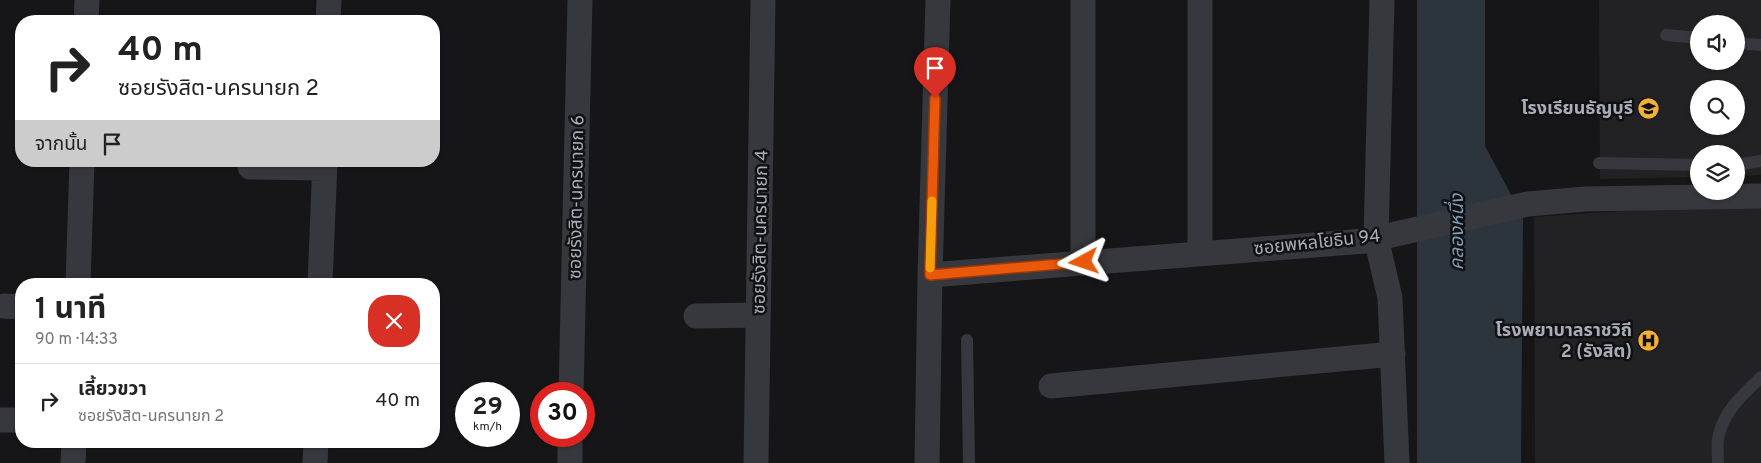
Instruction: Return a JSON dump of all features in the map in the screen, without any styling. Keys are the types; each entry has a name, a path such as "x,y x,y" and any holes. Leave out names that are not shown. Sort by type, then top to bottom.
{"street":[{"path":"86,15 87,0"},
{"path":"328,15 329,0"},
{"name":"ซอยรังสิต-นครนายก 6","path":"571,382 580,0"},
{"name":"ซอยรังสิต-นครนายก 4","path":"756,463 763,0"},
{"path":"927,463 938,0"},
{"path":"1083,0 1084,262"},
{"path":"1200,0 1200,253"},
{"path":"1382,0 1383,236 1390,298 1397,463"},
{"path":"78,278 82,167"},
{"path":"320,278 325,167"},
{"name":"ซอยพหลโยธิน 94","path":"930,275 1364,241 1528,204 1585,199 1761,196"},
{"path":"696,316 758,315"},
{"path":"1051,386 1393,354"},
{"path":"0,420 15,420"},
{"path":"570,447 570,463"},
{"path":"73,463 74,448"},
{"path":"315,463 316,448"}],"lane":[{"path":"1666,35 1690,37"},
{"path":"1745,44 1761,45"},
{"path":"1745,164 1761,161"},
{"path":"1599,163 1690,165"},
{"path":"968,340 969,463"},
{"path":"1718,463 1718,439 1725,417 1739,398 1761,377"}],"shaded area":[{"name":"โรงเรียนธัญบุรี","path":"1599,0 1761,0 1761,175 1745,176 1745,145 1690,145 1690,177 1600,179"},
{"name":"โรงพยาบาลราชวิถี 2 (รังสิต)","path":"1761,208 1761,463 1535,463 1534,217 1652,209"}],"water":[{"name":"คลองหนึ่ง","path":"1417,0 1485,0 1485,146 1523,217 1521,463 1417,463"}],"slow traffic":[{"path":"930,268 932,201"}],"place":[{"name":"โรงเรียนธัญบุรี","path":"1649,108"},
{"name":"โรงพยาบาลราชวิถี 2 (รังสิต)","path":"1648,340"}],"route":[{"path":"935,98 930,275 1084,262"}]}
